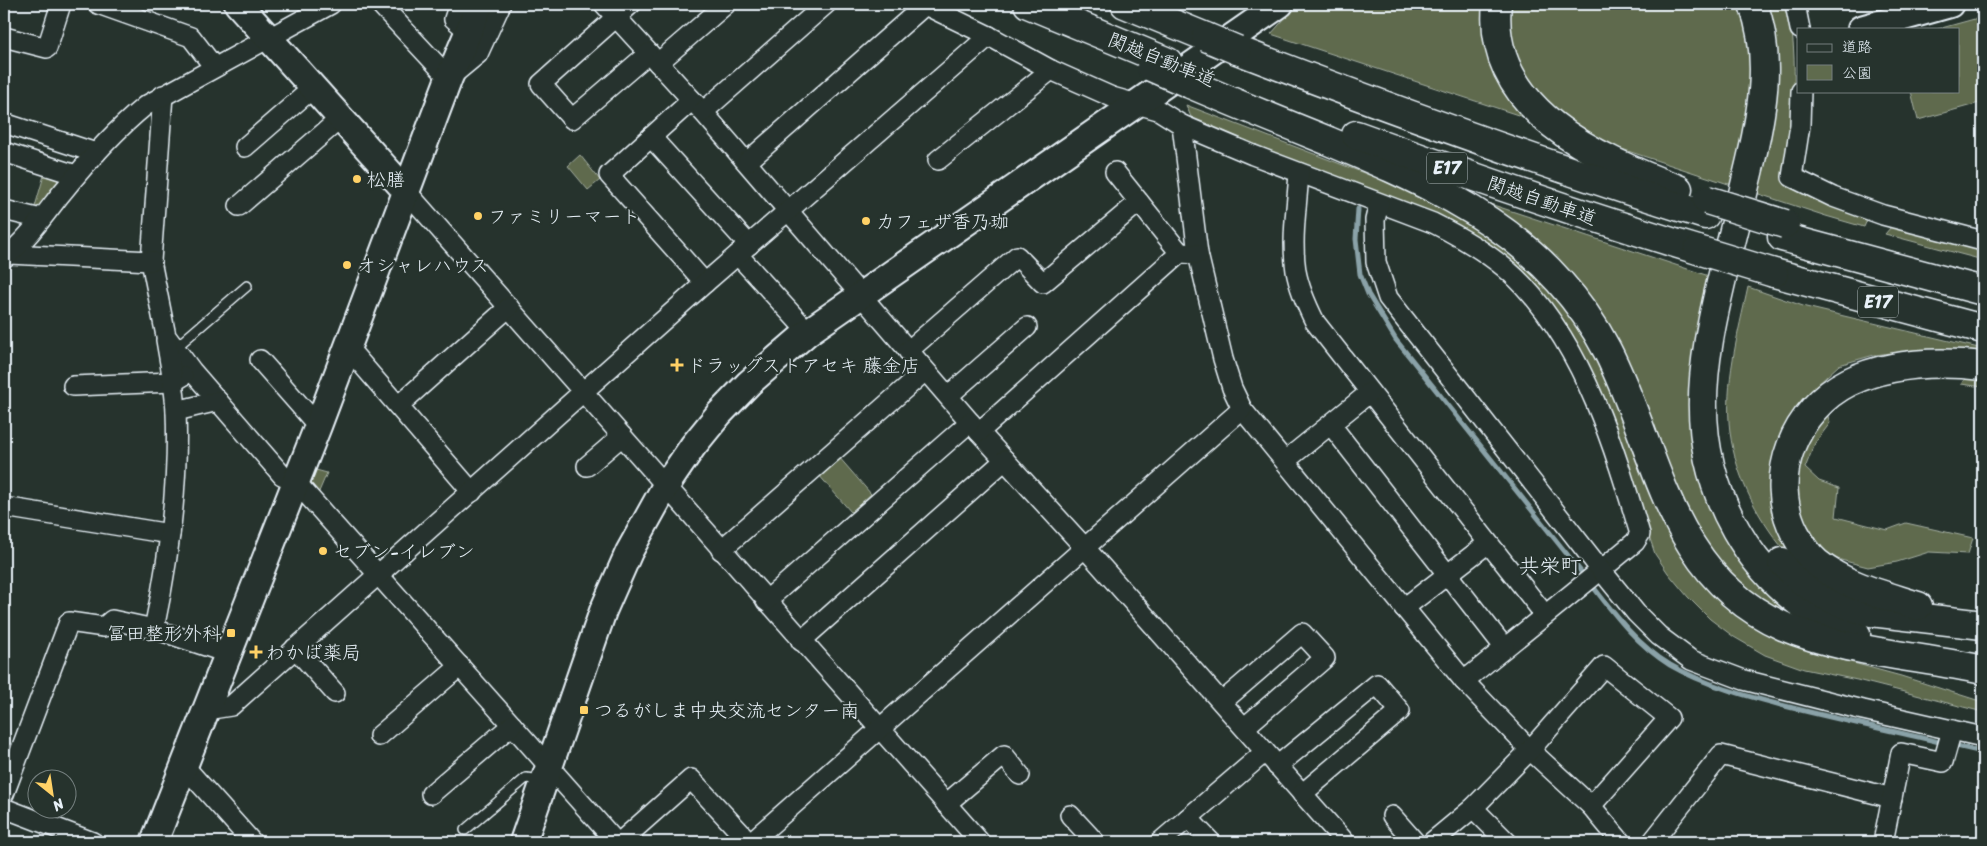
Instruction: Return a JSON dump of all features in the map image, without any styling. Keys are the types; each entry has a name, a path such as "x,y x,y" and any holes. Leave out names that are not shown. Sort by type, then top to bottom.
{"highway":[{"path":"1014,4 1160,65"},
{"name":"関越自動車道","path":"1028,4 1195,80 1346,131 1483,181 1607,222 1774,273 1983,329"},
{"name":"関越自動車道","path":"1125,4 1371,102 1604,183 1706,207 1983,291"},
{"path":"1497,4 1496,26 1506,64 1526,97 1540,114 1570,138 1604,158 1706,207"},
{"path":"1754,4 1763,40 1765,64 1764,89 1755,143 1711,326 1703,387 1702,413 1704,436 1714,480 1722,501 1742,540 1769,575 1801,604 1819,617 1858,635 1976,668"},
{"path":"1772,4 1780,38 1782,61 1777,120 1728,329 1721,371 1720,414 1722,438 1733,482 1752,522 1764,541 1789,570 1820,594 1836,602 1871,612 1980,624"},
{"path":"1195,80 1367,157 1458,201 1514,238 1536,258 1576,302 1606,348 1666,498 1690,545 1705,566 1740,600 1760,614 1802,633 1851,645 1976,668"},
{"path":"1783,231 1983,281"},
{"path":"1980,624 1890,597 1829,572 1806,551 1791,526 1783,495 1783,479 1790,445 1807,417 1819,404 1848,383 1884,369 1905,365 1942,363 1983,366"}],"street":[{"path":"4,37 47,48 61,4"},
{"path":"98,4 191,37 214,67"},
{"path":"238,4 509,307 766,602 980,842"},
{"path":"6,256 41,219 76,175 123,124 163,95 331,4"},
{"path":"380,4 449,78"},
{"path":"459,4 454,19 469,32"},
{"path":"154,842 318,426 449,78 480,4"},
{"path":"449,78 478,54 501,4"},
{"path":"631,4 610,10 541,84 572,119 726,4"},
{"path":"705,283 609,175 651,137 698,106 826,4"},
{"path":"747,162 924,4 990,36 1051,70 1112,97 1158,110 1182,125 1299,173 1433,223 1480,250 1522,284 1559,332 1583,376 1602,418 1640,534 1635,542 1464,681"},
{"path":"523,842 603,611 629,552 665,486 693,446 719,414 749,383 808,332 1280,4"},
{"path":"1795,4 1800,28"},
{"path":"1865,28 1950,4"},
{"path":"610,10 747,162 974,427 1085,548 1345,842"},
{"path":"206,710 231,706 787,210 990,36"},
{"path":"938,160 1051,70"},
{"path":"245,147 314,87"},
{"path":"1801,92 1800,125 1792,177 1833,197 1883,216 1983,241"},
{"path":"154,629 166,573 175,489 176,411 170,342 151,261 163,95"},
{"path":"240,206 341,118"},
{"path":"4,123 96,153"},
{"path":"1182,125 1189,254 1232,388 1242,409 1464,681 1530,750 1591,806 1621,842"},
{"path":"651,137 744,250 808,332"},
{"path":"4,152 76,175"},
{"path":"1115,172 1138,202 1189,254"},
{"path":"1299,173 1294,239 1296,271 1314,322 1487,544 1545,615"},
{"path":"908,351 1017,256 1043,283 1138,202"},
{"path":"1379,204 1375,220 1376,262 1388,298 1601,570 1636,613 1659,636 1691,660 1744,680 1983,738"},
{"path":"4,210 41,219"},
{"path":"766,602 974,427 1189,254"},
{"path":"6,256 151,261"},
{"path":"398,406 509,307"},
{"path":"948,396 1027,327"},
{"path":"170,342 192,371 282,474 295,481 512,725 546,773 616,842"},
{"path":"348,348 472,492"},
{"path":"260,360 318,426"},
{"path":"73,386 173,382 192,371"},
{"path":"721,550 925,371"},
{"path":"1286,461 1369,393"},
{"path":"176,411 218,401"},
{"path":"620,842 691,779 750,842 1242,409"},
{"path":"1331,425 1504,647"},
{"path":"587,466 622,436"},
{"path":"801,641 1005,460"},
{"path":"4,507 170,534"},
{"path":"1404,608 1487,544"},
{"path":"4,794 69,622 104,626 112,620 154,629 227,653"},
{"path":"1222,702 1302,633 1325,658 1245,727"},
{"path":"295,648 335,693"},
{"path":"379,736 460,666"},
{"path":"1432,842 1473,808 1530,750 1604,666 1669,718 1591,806"},
{"path":"1277,766 1377,684 1400,711 1302,794"},
{"path":"431,794 512,725"},
{"path":"1883,842 1900,753 1943,762 1952,730"},
{"path":"1160,842 1265,752"},
{"path":"946,804 1004,755 1020,775"},
{"path":"1652,842 1721,755 1892,798"},
{"path":"185,767 252,842"},
{"path":"4,808 93,842"},
{"path":"1473,808 1507,842"},
{"path":"1070,815 1096,842"},
{"path":"1392,816 1415,842"},
{"path":"1188,818 1211,842"}],"lane":[{"path":"170,342 247,286"},
{"path":"465,830 526,778 546,773"}],"green space":[{"path":"1315,4 1787,4 1791,26 1794,70 1788,183 1867,220 1864,227 1826,216 1271,34 1294,8"},
{"path":"1978,18 1983,36 1983,102 1918,120 1911,92 1960,92 1960,28 1942,28"},
{"path":"1186,105 1377,178 1452,212 1490,237 1520,261 1571,318 1592,352 1618,409 1634,455 1671,538 1703,580 1776,637 1817,653 1901,676 1983,702 1983,712 1857,680 1804,669 1765,655 1734,637 1710,619 1688,597 1655,554 1614,429 1506,259 1476,236 1446,219 1309,167 1191,117"},
{"path":"580,155 600,180 588,190 568,166"},
{"path":"45,172 66,178 40,211 34,210"},
{"path":"1478,200 1715,278 1697,447 1810,626 1734,584 1683,512 1637,384"},
{"path":"1891,227 1983,250 1983,260 1885,234"},
{"path":"1748,287 1806,307 1983,349 1983,358 1920,350 1874,355 1839,365 1814,388 1806,399 1771,486 1774,520 1794,555 1791,558 1769,530 1751,499 1738,467 1730,432 1730,377"},
{"path":"1966,378 1983,380 1983,387 1961,384"},
{"path":"1826,410 1830,423 1815,443 1805,468 1819,481 1839,488 1836,517 1887,530 1906,523 1973,538 1968,554 1929,552 1897,562 1868,567 1833,558 1810,539 1794,497 1799,449"},
{"path":"838,456 871,494 851,512 818,474"},
{"path":"316,470 327,473 318,494 311,483"}],"waterway":[{"path":"1358,209 1356,239 1360,274 1368,294 1396,340 1586,578"},
{"path":"1591,584 1627,628 1647,648 1683,672 1710,684 1781,705 1944,743"},
{"path":"1952,745 1983,752"}],"place":[{"name":"松膳","path":"357,179"},
{"name":"ファミリーマート","path":"478,216"},
{"name":"カフェザ香乃珈","path":"866,221"},
{"name":"オシャレハウス","path":"347,265"},
{"name":"ドラッグストアセキ 藤金店","path":"677,365"},
{"name":"セブン-イレブン","path":"323,551"},
{"name":"冨田整形外科","path":"231,633"},
{"name":"わかば薬局","path":"256,652"},
{"name":"つるがしま中央交流センター南","path":"584,710"}],"district":[{"name":"共栄町","path":"1550,566"}]}
